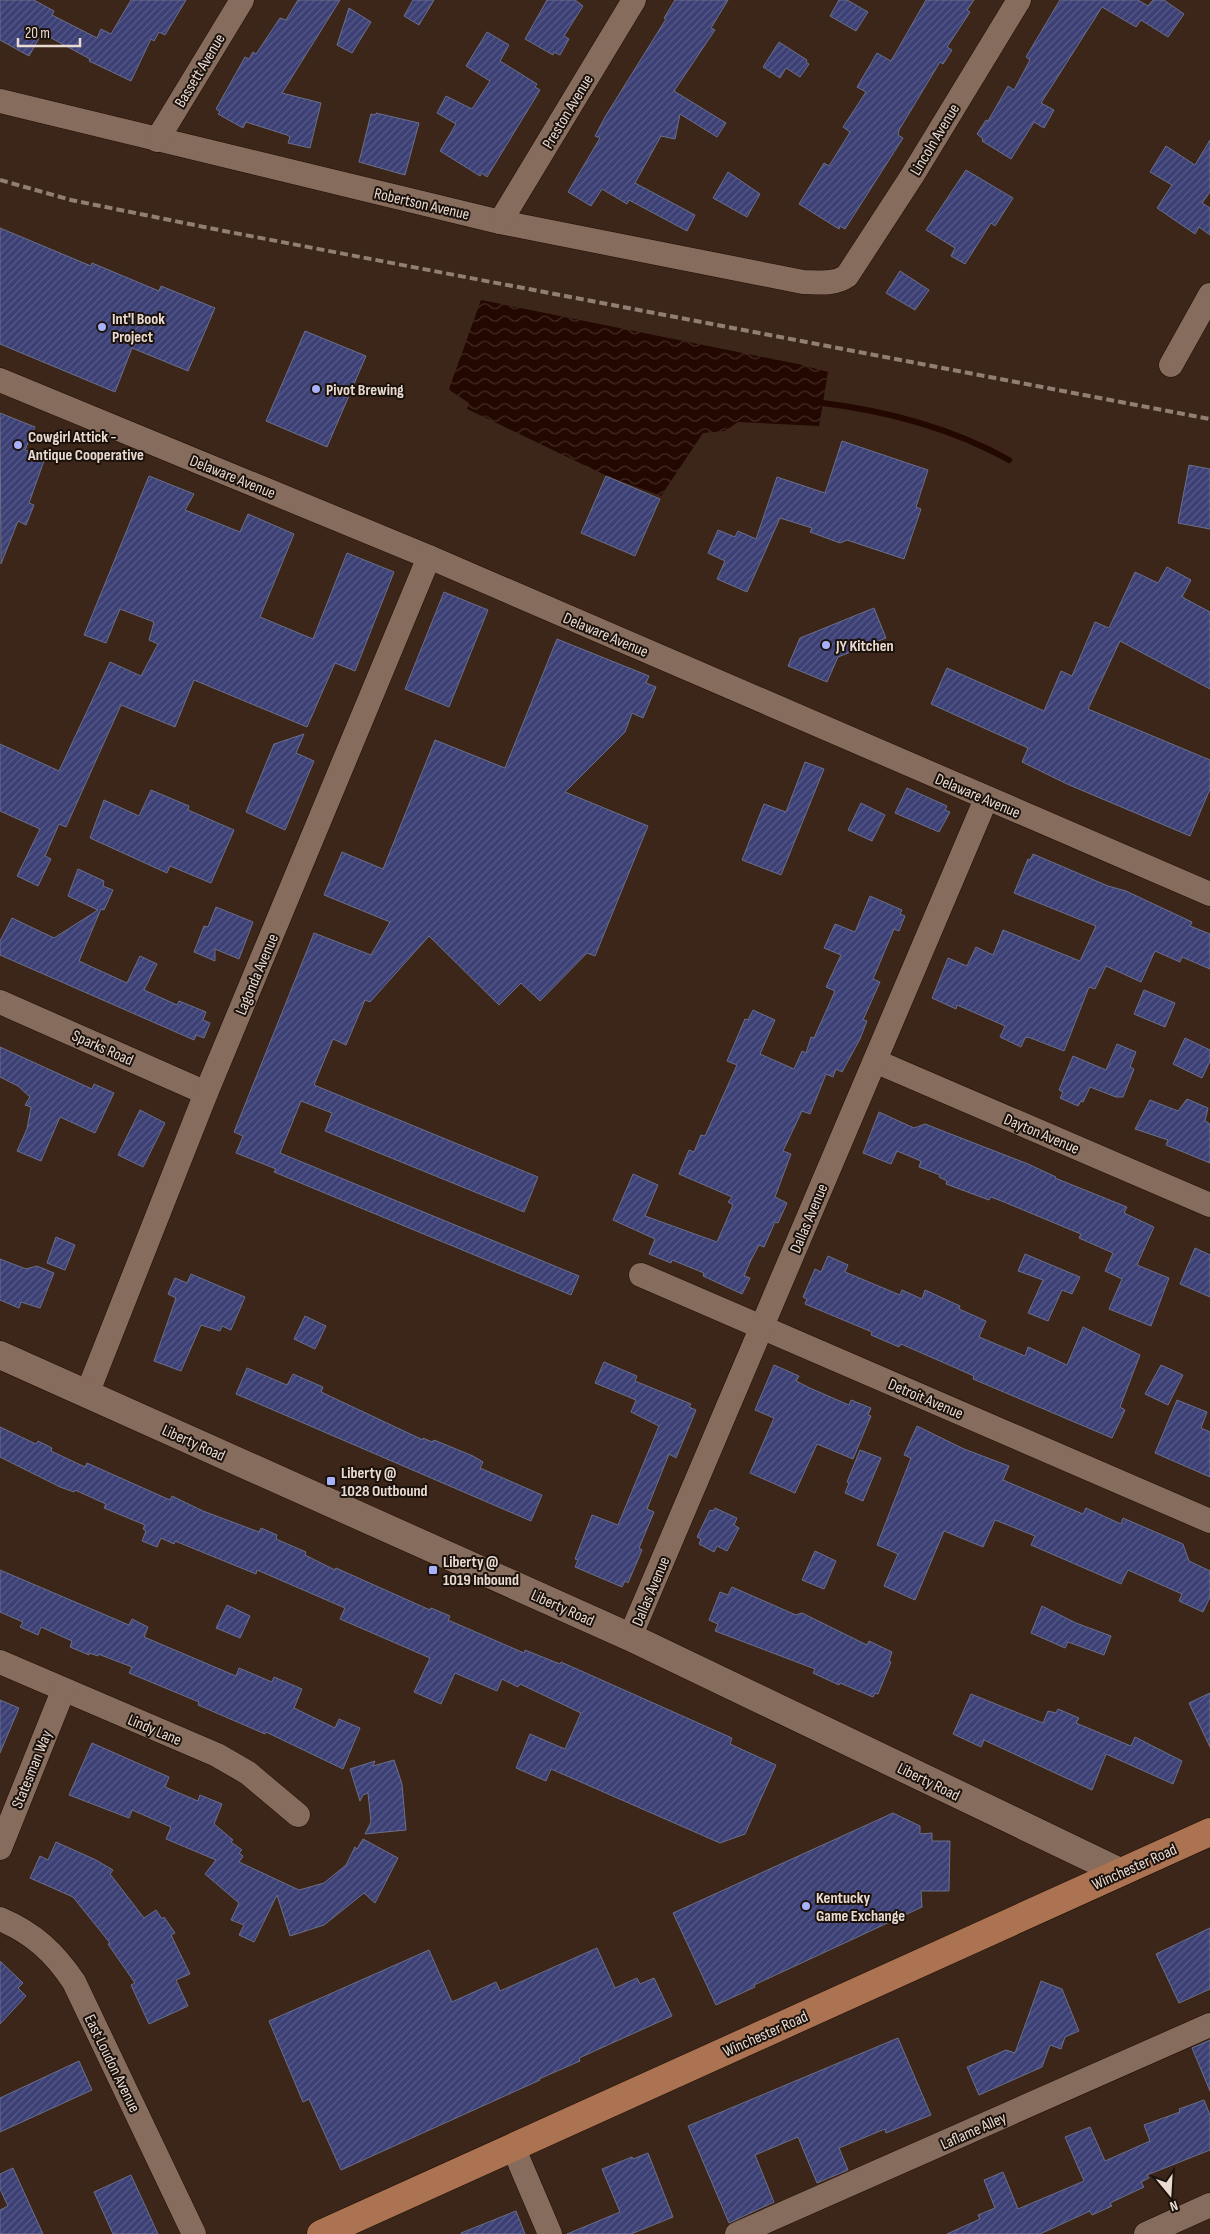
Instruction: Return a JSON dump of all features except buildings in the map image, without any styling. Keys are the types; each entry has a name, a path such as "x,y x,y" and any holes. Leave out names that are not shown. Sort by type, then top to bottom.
{"main road":[{"name":"Liberty Road","path":"0,1355 630,1637 1120,1872"},
{"name":"Winchester Road","path":"320,2234 1210,1832"}],"street":[{"name":"Bassett Avenue","path":"157,140 242,0"},
{"name":"Preston Avenue","path":"500,222 634,0"},
{"name":"Lincoln Avenue","path":"847,276 912,176 1019,0"},
{"name":"Robertson Avenue","path":"0,101 500,222 803,282 827,283 842,280 847,276"},
{"path":"1171,365 1210,295"},
{"name":"Delaware Avenue","path":"0,380 429,557 986,799 1210,894"},
{"name":"Lagonda Avenue","path":"87,1394 206,1093 429,557"},
{"name":"Dallas Avenue","path":"630,1637 986,799"},
{"name":"Sparks Road","path":"0,1002 206,1093"},
{"name":"Dayton Avenue","path":"875,1061 1210,1205"},
{"name":"Detroit Avenue","path":"641,1275 1210,1521"},
{"name":"Lindy Lane","path":"0,1662 62,1691 217,1756 248,1773 298,1815"},
{"name":"Statesman Way","path":"0,1848 62,1691"},
{"name":"East Loudon Avenue","path":"0,1919 40,1941 63,1965 74,1982 194,2234"},
{"name":"Laflame Alley","path":"737,2234 1210,2025"},
{"path":"513,2147 550,2234"},
{"path":"1150,2233 1210,2205"}],"water":[{"path":"481,300 798,364 828,372 819,426 738,422 725,431 703,433 661,496 607,476 467,409 469,403 449,389"}],"waterway":[{"path":"815,402 891,415 940,429 987,448 1009,460"}],"railway":[{"path":"0,180 71,200 224,231 1210,419"}],"place":[{"name":"Int'l Book Project","path":"102,327"},
{"name":"Pivot Brewing","path":"316,389"},
{"name":"Cowgirl Attick - Antique Cooperative","path":"18,445"},
{"name":"JY Kitchen","path":"826,645"},
{"name":"Liberty @ 1028 Outbound","path":"331,1481"},
{"name":"Liberty @ 1019 Inbound","path":"433,1570"},
{"name":"Kentucky Game Exchange","path":"806,1906"}]}
